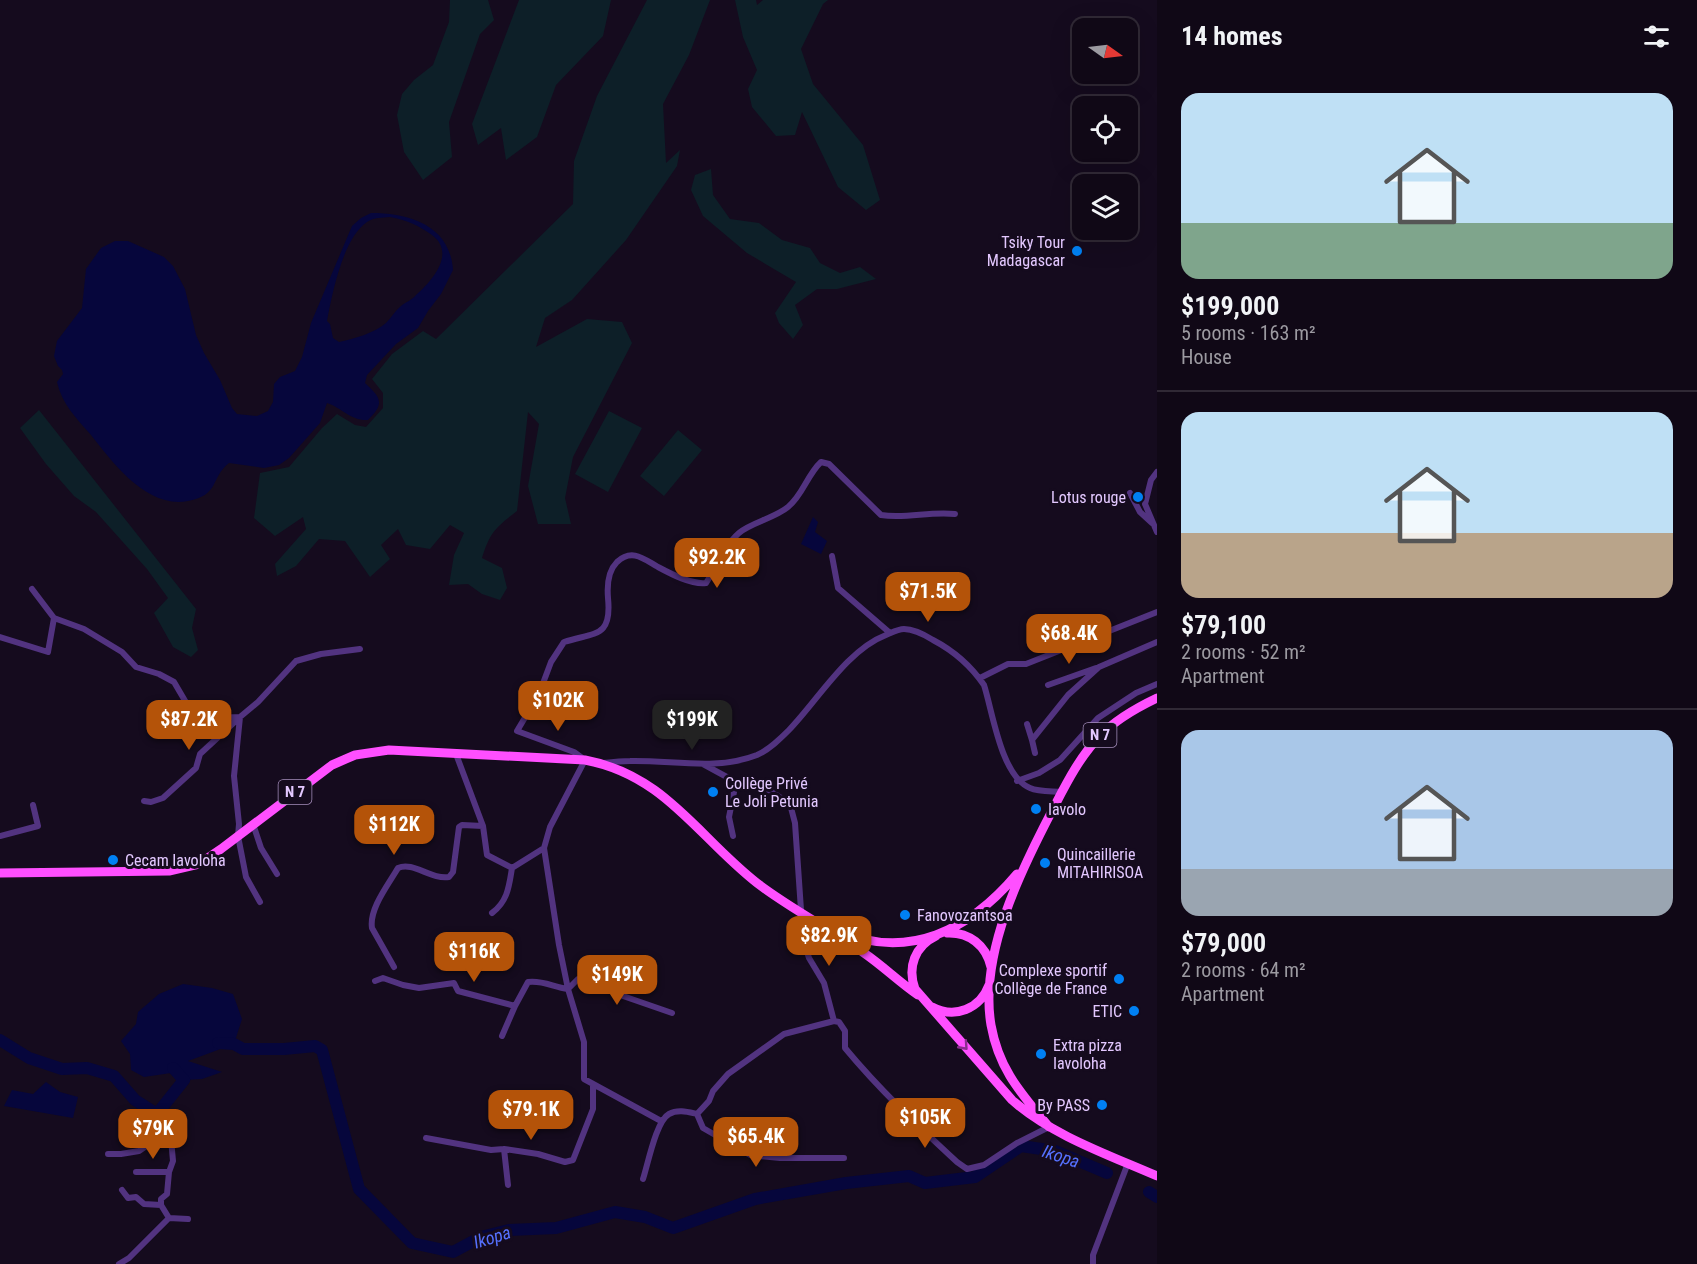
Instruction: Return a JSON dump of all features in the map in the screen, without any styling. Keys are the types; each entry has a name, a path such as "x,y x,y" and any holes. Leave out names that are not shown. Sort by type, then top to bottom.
{"main road":[{"name":"N 7","path":"1022,868 1062,792 1088,749 1120,718 1157,698"},
{"name":"N 7","path":"0,873 169,871 198,864 321,772 343,759 378,751 585,760 603,763 638,778 675,805 756,882 811,918"},
{"path":"1022,868 1002,892 982,910 921,947 914,958 912,977 922,999 1012,1100 1029,1115 1157,1176"},
{"path":"1022,868 1005,915 991,969 991,1022 1001,1060 1012,1082 1049,1126"},
{"path":"811,918 846,934 887,943 903,943 960,933 972,938 985,951 991,969"},
{"path":"811,918 866,954 922,999 943,1011 963,1011 980,1000 990,983"}],"street":[{"path":"661,1121 584,1078 584,1042 568,989 543,848 550,827 585,760 574,752 517,731 539,694 551,663 564,642 601,632 607,624 610,614 608,589 610,573 621,558 641,555 657,566 688,580 699,584 706,583 716,564 739,532 788,507 820,462 829,464 881,514 907,516 939,512 955,514"},
{"path":"1156,529 1145,504 1151,480 1157,472"},
{"path":"1130,493 1140,512 1156,529"},
{"path":"832,556 838,588 890,633"},
{"path":"32,588 54,618 84,628 122,652 136,667 159,674 174,682 191,711 212,718 240,717"},
{"path":"980,678 1008,664 1026,664 1157,612"},
{"path":"0,638 48,652 54,618"},
{"path":"603,763 629,760 722,764 760,754 805,714 836,675 860,652 878,638 903,629 916,631 931,638 966,663 980,678 984,684 1004,758 1017,781 1031,789 1062,792"},
{"path":"1048,686 1157,642"},
{"path":"144,801 151,802 164,798 196,768 200,754 258,702 296,661 321,654 360,649"},
{"path":"1032,740 1068,695 1099,667"},
{"path":"1017,781 1039,773 1060,760 1098,718 1136,693 1157,684"},
{"path":"240,717 234,776 238,836 246,877 260,902"},
{"path":"1027,724 1035,753"},
{"path":"456,754 483,826 487,855 512,868"},
{"path":"702,764 736,782 769,790 790,804 795,823 803,939 809,958 824,983 834,1022"},
{"path":"733,836 729,817 736,782"},
{"path":"0,836 38,826 33,805"},
{"path":"253,824 261,848 277,874"},
{"path":"394,967 372,928 371,921 374,910 398,868 403,865 410,866 431,876 449,877 453,872 459,827 462,825 483,826"},
{"path":"492,913 501,906 507,896 512,868 543,848"},
{"path":"568,989 578,979 598,973 607,978 623,996 672,1013"},
{"path":"375,981 384,978 419,988 454,983 458,991 515,1006"},
{"path":"502,1036 528,982 541,980 553,987 568,989"},
{"path":"697,1114 728,1074 784,1034 840,1022 845,1031 845,1048 854,1059 899,1108 957,1162 968,1169 984,1165 1017,1143 1049,1126"},
{"path":"426,1138 491,1150 504,1149 538,1154 565,1162 573,1160 593,1109 593,1084"},
{"path":"643,1179 661,1121 679,1111 697,1114"},
{"path":"697,1114 704,1128 750,1155 780,1158 844,1158"},
{"path":"108,1154 139,1151 161,1136 171,1139 173,1161 169,1172 167,1194 161,1199 161,1205 169,1218"},
{"path":"504,1149 508,1185"},
{"path":"1093,1264 1093,1255 1128,1163"},
{"path":"136,1172 169,1172"},
{"path":"122,1190 128,1197 136,1197 144,1204 161,1205"},
{"path":"119,1264 129,1258 169,1218 188,1219"}],"shaded area":[{"path":"450,0 488,0 494,20 480,34 449,122 452,157 423,180 404,152 397,115 402,94 414,80 433,65 449,22"},
{"path":"519,0 611,0 603,36 556,85 537,137 506,160 501,128 478,145 472,124"},
{"path":"647,0 710,0 689,55 663,104 666,163 680,150 677,166 626,240 572,300 545,318 536,347 587,319 622,322 632,343 573,457 565,498 571,524 538,524 528,486 539,424 528,412 517,511 495,531 482,558 502,568 507,588 500,600 482,594 468,584 449,585 454,555 464,533 450,525 430,549 406,545 398,529 381,545 390,559 370,577 345,541 319,539 296,566 277,576 275,564 306,529 303,517 275,536 254,518 260,473 289,467 337,414 355,425 366,427 383,408 383,393 372,379 392,354 423,331 436,339 573,204 574,161 597,96"},
{"path":"735,0 756,0 757,5 763,0 828,0 823,4 801,49 813,84 863,145 880,200 866,210 838,187 802,112 795,135 776,136 752,107 748,89 757,70 743,37"},
{"path":"711,169 713,195 730,219 759,223 782,240 810,248 820,263 840,273 860,267 876,279 837,289 817,289 795,305 803,325 793,339 779,323 775,313 796,282 747,253 703,216 691,190 695,175"},
{"path":"371,213 385,214 413,219 425,225 436,232 444,242 453,270 441,294 418,328 396,344 367,375 365,383 379,401 377,409 368,420 352,416 327,403 320,423 289,458 279,465 264,468 229,463 205,495 188,501 173,502 159,498 132,482 70,410 57,382 63,374 54,356 57,341 82,308 86,269 101,248 115,241 128,241 164,257 173,266 185,289 196,335 232,408 237,414 257,416 268,411 273,402 274,384 280,377 295,371 302,357 311,323 352,226","holes":["390,217 407,221 432,235 439,242 442,250 439,266 423,289 399,308 381,327 364,335 339,342 333,338 330,324 327,321 345,253 351,240 367,222 372,219"]},
{"path":"39,410 196,609 192,628 198,650 191,657 173,647 154,613 168,598 147,569 96,512 74,496 46,464 20,428"},
{"path":"609,411 642,428 608,492 575,474"},
{"path":"678,430 702,450 664,496 640,476"},
{"path":"813,517 818,522 815,532 827,541 821,554 801,544"},
{"path":"183,984 233,994 242,1019 234,1044 188,1061 222,1072 202,1079 184,1080 171,1073 144,1077 131,1070 130,1054 121,1041 136,1024 138,1012 159,994"},
{"path":"46,1082 60,1092 78,1097 73,1118 4,1106 12,1090 33,1094"}],"waterway":[{"name":"Ikopa","path":"0,1040 29,1058 62,1069 87,1068 114,1076 135,1100 157,1114 184,1080 173,1068"},
{"name":"Ikopa","path":"218,1043 234,1044 243,1049 315,1046 322,1050 359,1189 412,1243 453,1252 481,1237 509,1230 556,1228 615,1212 645,1217 673,1228 755,1199 846,1183 909,1176 925,1183 975,1177 1021,1146 1055,1151 1107,1173"},
{"name":"Ikopa","path":"1149,1192 1157,1197"}],"place":[{"name":"Tsiky Tour Madagascar","path":"1077,251"},
{"name":"Lotus rouge","path":"1138,497"},
{"name":"Collège Privé Le Joli Petunia","path":"713,792"},
{"name":"Iavolo","path":"1036,809"},
{"name":"Cecam Iavoloha","path":"113,860"},
{"name":"Quincaillerie MITAHIRISOA","path":"1045,863"},
{"name":"Fanovozantsoa","path":"905,915"},
{"name":"Complexe sportif Collège de France","path":"1119,979"},
{"name":"ETIC","path":"1134,1011"},
{"name":"Extra pizza Iavoloha","path":"1041,1054"},
{"name":"By PASS","path":"1102,1105"}]}
